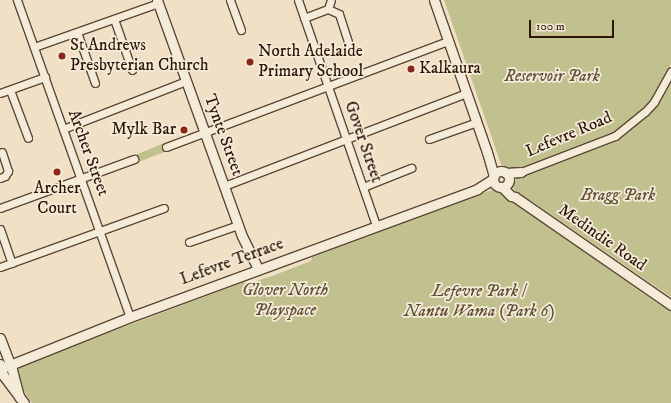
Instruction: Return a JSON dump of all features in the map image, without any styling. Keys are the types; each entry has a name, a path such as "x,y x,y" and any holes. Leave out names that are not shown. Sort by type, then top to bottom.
{"street":[{"name":"Archer Street","path":"17,0 130,317"},
{"path":"230,0 241,30"},
{"name":"Gover Street","path":"298,0 376,225"},
{"path":"328,9 331,0"},
{"name":"Medindie Road","path":"434,0 487,152 511,196 515,197 671,305"},
{"path":"34,47 114,19 158,1"},
{"name":"Tynte Street","path":"158,1 254,271"},
{"path":"304,18 328,9 339,14 350,48"},
{"path":"114,19 132,70"},
{"path":"77,32 95,83"},
{"path":"166,147 448,41"},
{"name":"Lefevre Road","path":"501,179 615,136 637,120 654,102 671,71"},
{"path":"0,93 45,77"},
{"path":"63,129 186,81"},
{"path":"10,90 28,138"},
{"path":"224,186 466,93"},
{"path":"429,139 477,122"},
{"path":"0,178 5,176 8,171 2,152"},
{"path":"0,208 134,159"},
{"path":"363,187 411,168"},
{"name":"Lefevre Terrace","path":"3,366 67,340 501,179"},
{"path":"0,268 164,208"},
{"path":"189,242 238,225"},
{"path":"0,229 12,263"},
{"path":"0,338 3,366 22,400"}],"green space":[{"name":"Reservoir Park","path":"444,0 671,0 671,64 653,101 615,135 521,171 511,171 502,167"},
{"name":"Bragg Park","path":"671,81 671,297 530,200 529,202 526,200 516,193 512,186 513,182 519,177 604,145 633,129 657,103"},
{"path":"164,143 167,151 136,163 133,156"},
{"name":"Lefevre Park / Nantu Wama (Park 6)","path":"502,189 517,202 516,204 661,306 663,303 671,308 671,403 32,403 23,390 18,369 22,365 244,282 247,284 272,276 311,261 312,257 489,191"}],"place":[{"name":"St Andrews Presbyterian Church","path":"62,56"},
{"name":"North Adelaide Primary School","path":"250,62"},
{"name":"Kalkaura","path":"411,69"},
{"name":"Mylk Bar","path":"184,130"},
{"name":"Archer Court","path":"57,172"}],"park label":[{"name":"Glover North Playspace","path":"285,301"}]}
